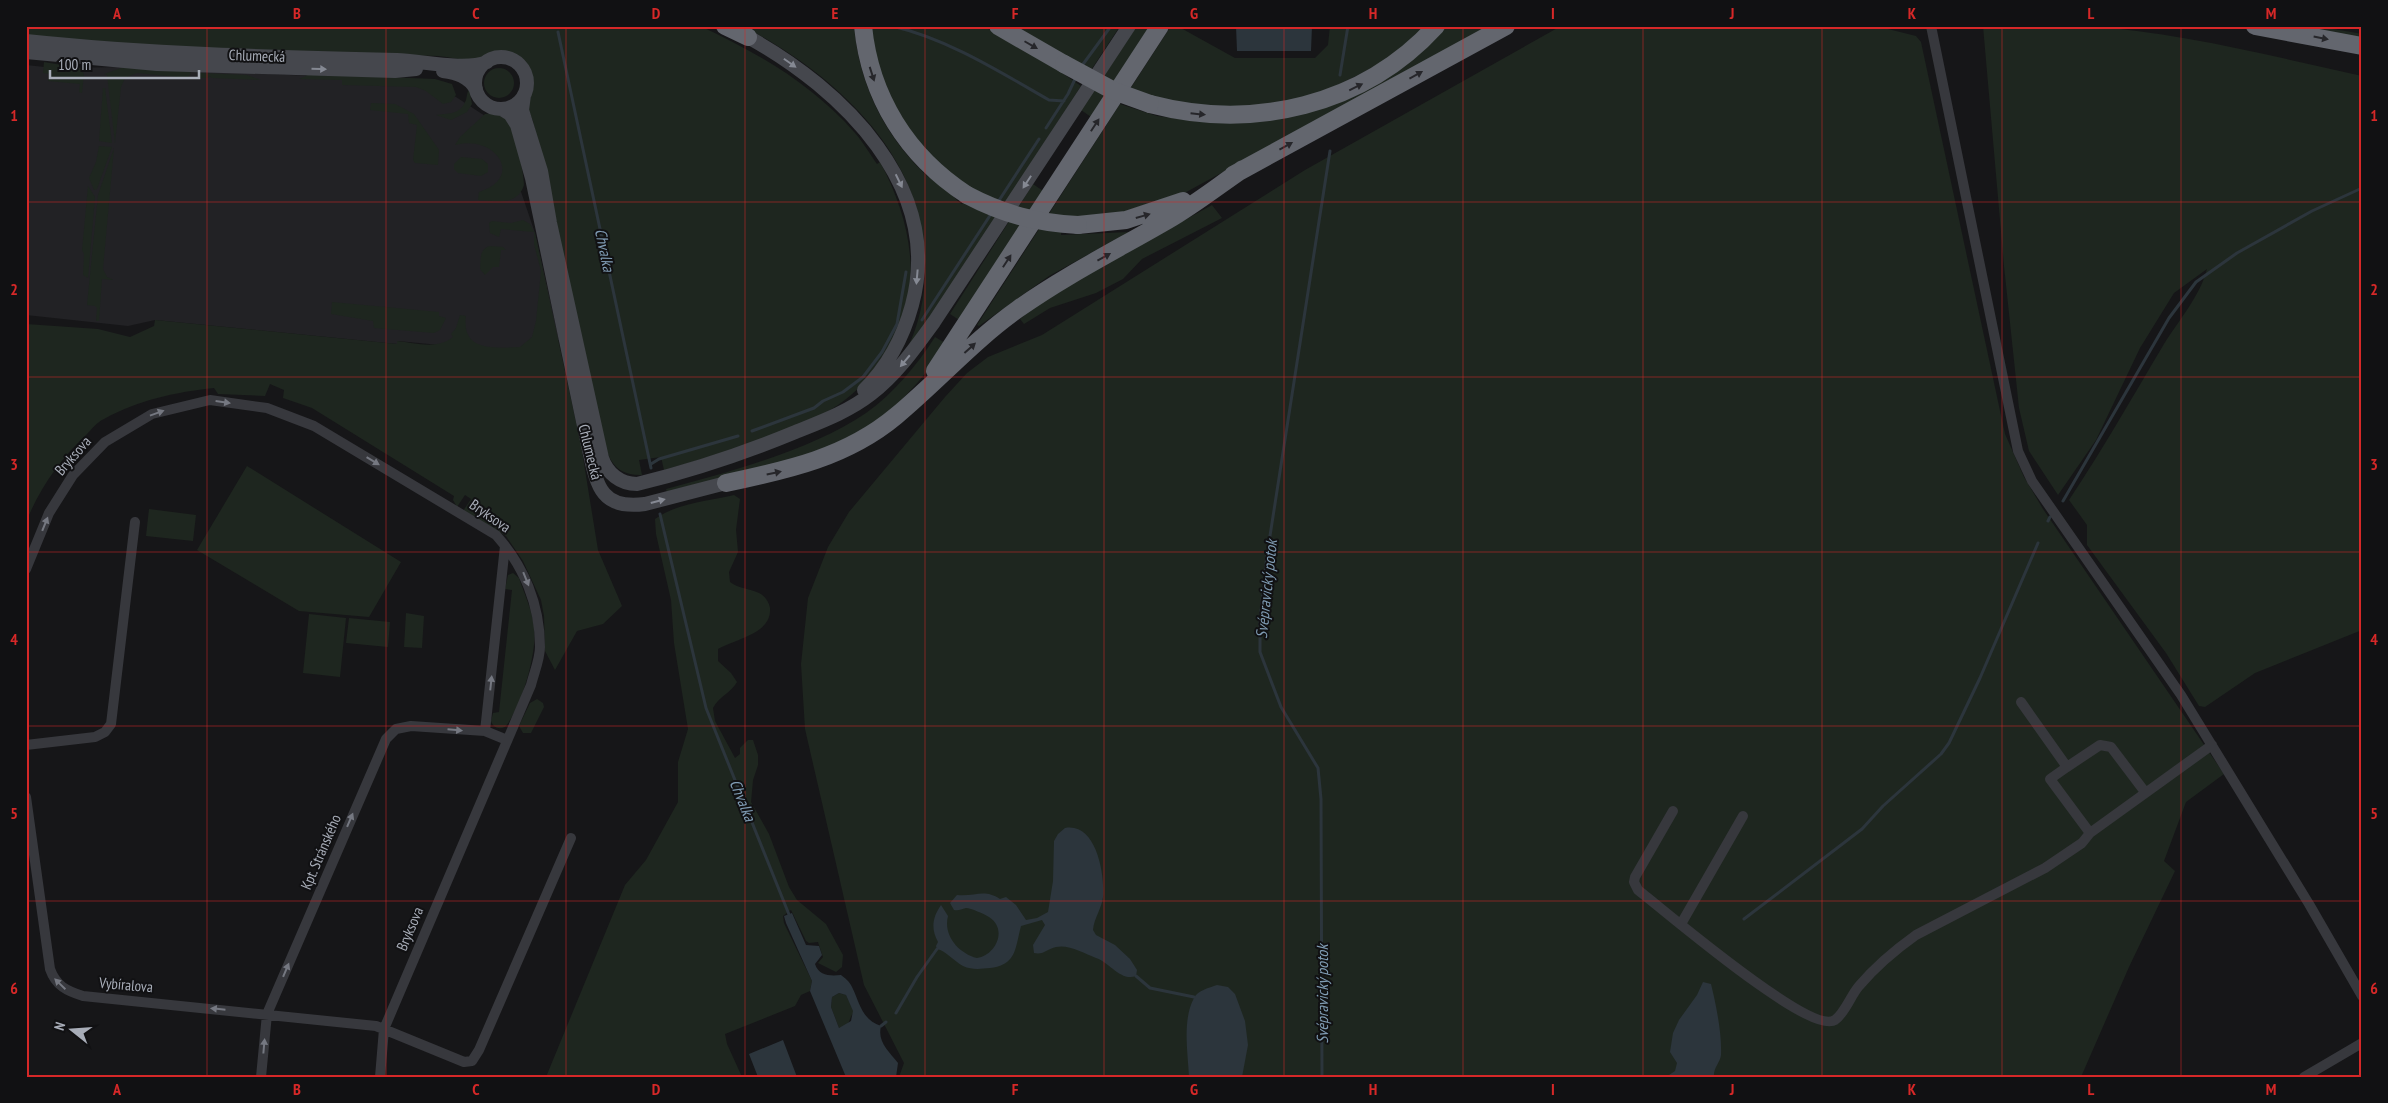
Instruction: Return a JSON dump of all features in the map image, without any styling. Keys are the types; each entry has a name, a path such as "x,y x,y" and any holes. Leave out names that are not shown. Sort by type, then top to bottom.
{"highway":[{"path":"725,26 748,37"},
{"path":"863,26 873,77 882,101 896,125 929,166 967,195 996,209 1022,218 1046,223 1078,226 1119,222 1152,213 1189,198 1506,26"},
{"path":"998,26 1114,91 1150,104 1192,113 1232,116 1271,113 1310,105 1347,91 1403,57 1436,26"},
{"path":"896,416 944,358 1160,26"},
{"path":"2255,26 2362,46"},
{"path":"896,416 972,346 1018,309 1086,266 1170,219 1243,170"},
{"name":"Chlumecká","path":"726,483 802,466 828,457 871,434 896,416"}],"main road":[{"path":"810,426 848,410 872,394 906,360 996,230 1129,26"},
{"path":"748,37 804,73 835,99 864,129 896,176 906,196 914,228 918,254 917,281 910,312 894,351 878,376 864,390 843,407 810,426"},
{"name":"Chlumecká","path":"26,41 184,54 423,61 469,66 487,62"},
{"name":"Chlumecká","path":"26,52 183,65 395,71 406,68 430,69 460,75 470,81 476,89"},
{"path":"502,58 517,63 526,78 524,95 515,105 502,109 486,104 478,97 476,89 477,73 487,62 502,58"},
{"name":"Chlumecká","path":"524,95 522,110 546,192 550,223 588,400 600,452 607,469 622,481 637,484 715,462 810,426"},
{"name":"Chlumecká","path":"502,109 510,114 516,125 532,178 586,441 601,491 606,498 615,503 638,505 726,483"}],"street":[{"path":"1931,26 2018,451 2032,481 2181,695 2309,904 2362,996"},
{"name":"Bryksova","path":"26,569 49,513 73,475 105,442 152,414 210,400 266,408 314,426 496,536 506,546 526,576 537,613 540,649 531,685 384,1029 380,1077"},
{"path":"26,745 95,737 105,732 111,724 135,522"},
{"path":"485,731 506,546"},
{"path":"2021,702 2068,767"},
{"name":"Kpt. Stránského","path":"261,1077 267,1014 386,739 396,729 411,726 485,731 507,740"},
{"path":"2090,833 2050,779 2100,745 2111,747 2145,792"},
{"path":"1673,812 1634,882 1638,890 1756,984 1818,1020 1830,1022 1836,1019 1851,996 1869,974 1897,948 1916,935 2045,868 2082,843 2090,833 2145,792 2212,745"},
{"name":"Vybíralova","path":"26,797 50,969 58,983 66,990 83,996 364,1024 384,1029 464,1062 476,1058 572,838"},
{"path":"1681,924 1743,816"},
{"path":"2304,1077 2362,1044"}],"shaded area":[{"path":"2073,25 2121,29 2190,39 2362,76 2362,630 2255,673 2205,707 2199,706 2166,653 2087,545 2087,525 2069,500 2194,298 2207,269 2174,293 2140,348 2096,440 2058,495 2029,451 2019,408 2004,266 1983,26"},
{"path":"26,26 700,26 743,47 783,71 821,99 858,137 877,164 880,162 898,203 905,224 909,246 910,290 906,311 894,340 867,378 845,400 819,416 754,443 664,470 661,457 639,460 642,475 623,472 612,462 608,455 600,428 533,121 527,102 531,89 531,80 526,67 517,57 504,52 491,53 473,60 464,60 438,56 182,48 26,36"},
{"path":"743,26 854,26 861,67 885,124 909,158 962,204 971,188 961,183 922,149 887,95 868,26 983,26 1052,66 1081,86 929,321 907,349 919,318 925,275 921,224 909,187 891,153 868,121 840,93 810,68 777,45"},
{"path":"1011,26 1120,26 1091,70"},
{"path":"1137,26 1154,26 1094,119 1081,110"},
{"path":"1171,26 1179,27 1235,58 1315,58 1328,45 1330,26 1426,26 1384,62 1324,92 1258,108 1171,103 1130,89"},
{"path":"1236,26 1312,26 1311,51 1237,51"},
{"path":"1445,26 1491,26 1179,196 1138,211 1062,218 1061,235 1129,232 1049,276 979,326 977,325 1120,104 1157,116 1203,122 1241,123 1279,119 1429,44"},
{"path":"1561,26 1876,26 1916,36 1921,42 2005,434 2024,477 2043,509 2224,774 2186,802 2164,861 2175,871 2129,967 2081,1077 899,1077 904,1063 864,985 805,729 801,664 808,598 828,547 849,512 945,397 967,373 988,357 1042,335 1305,170"},
{"path":"2289,26 2317,27 2353,32 2362,34 2362,39"},
{"path":"44,62 80,68 84,74 82,93 79,92 80,84 48,81 49,74 43,73"},
{"path":"26,65 54,68 128,67 433,82 505,129 516,177 535,233 559,340 524,353 398,341 397,344 155,320 128,326 26,315"},
{"path":"124,67 191,71 187,78 137,73 125,78 121,87 115,143 107,75 104,74"},
{"path":"499,68 510,72 514,83 510,94 499,98 488,94 484,83 488,72"},
{"path":"200,73 247,75 261,80 212,78 209,76 208,78 199,78"},
{"path":"310,74 435,79 452,84 456,95 451,102 443,104 426,91 416,87 342,85 342,80 299,79"},
{"path":"103,88 105,88 112,143 99,141"},
{"path":"469,89 472,104 467,112 451,120 436,115 453,113 460,109 466,100"},
{"path":"371,103 395,104 414,114 439,150 438,165 415,163 413,160 417,125 409,123 408,114 370,110"},
{"path":"485,114 497,114 507,120 521,161 524,185 517,196 505,201 478,200 479,192 493,186 500,177 502,168 500,159 493,151 470,143 455,145 460,137"},
{"path":"99,146 112,147 97,189 94,190 89,178 96,162"},
{"path":"114,148 103,269 107,277 114,280 102,279 99,321 96,321 97,308 87,305 98,195"},
{"path":"461,157 482,159 488,164 488,172 481,176 458,173 454,169 454,164"},
{"path":"1033,184 1046,193 962,322 950,314"},
{"path":"88,186 95,197 88,278 83,275 84,254 82,250"},
{"path":"1212,205 1222,218 1142,259 1123,279 1096,293 1050,308 1024,324 1020,319 1041,301 1063,287"},
{"path":"523,220 530,224 535,233 581,445 598,550 622,606 603,624 577,631 555,670 545,651 544,616 541,600 523,561 506,536 463,511 471,499 465,495 457,507 453,500 454,496 312,408 283,398 284,390 270,384 265,396 218,394 214,388 200,390 144,402 101,420 60,464 44,486 26,522 26,324 98,329 130,337 154,326 155,320 397,344 397,341 433,345 453,337 451,334 456,328 460,315 466,316 466,328 474,342 490,347 520,347 532,337 536,321 541,271 534,244 534,232 501,229 499,237 490,233 489,223 492,221 511,223"},
{"path":"486,247 503,247 506,250 501,250 499,267 493,267 485,275 480,269 481,255"},
{"path":"332,302 439,312 439,316 446,318 440,330 434,333 374,328 373,321 331,314"},
{"path":"935,337 947,344 924,375 888,412 855,434 804,456 667,492 666,489 796,449 845,426 866,413 895,388 921,358"},
{"path":"247,466 401,562 369,617 299,611 197,550"},
{"path":"734,495 740,499 736,530 738,552 729,572 730,582 761,594 766,599 770,608 769,617 759,630 718,649 718,661 731,673 737,682 732,689 718,700 713,708 715,721 735,758 740,754 740,748 748,740 753,740 758,755 758,765 753,780 751,802 769,834 789,887 797,900 826,924 843,955 842,967 836,972 818,963 823,957 818,942 809,943 806,941 791,910 783,916 784,923 812,981 810,991 801,995 795,1006 725,1034 727,1044 742,1077 546,1077 625,885 646,860 678,802 678,762 688,729 674,643 671,600 656,534 655,519 673,509"},
{"path":"149,509 196,515 193,541 146,536"},
{"path":"513,573 519,578 532,614 535,637 531,664 517,707 505,727 498,728 491,721 493,713 499,712 512,590 505,589 508,575"},
{"path":"406,613 424,616 422,648 404,647"},
{"path":"309,614 346,618 340,677 303,673"},
{"path":"349,618 390,622 388,647 346,643"},
{"path":"537,699 543,703 544,707 531,733 523,733 519,726 530,703"},
{"path":"1065,828 1076,828 1084,833 1091,841 1100,863 1103,897 1093,930 1096,935 1115,945 1130,959 1137,970 1136,976 1131,977 1120,974 1101,960 1071,948 1061,946 1043,953 1034,953 1033,945 1045,925 1042,920 1021,926 1013,954 1010,959 999,966 973,969 960,964 937,949 938,942 934,933 934,924 936,914 941,905 948,916 947,923 950,936 958,948 970,956 977,958 984,956 990,952 997,941 998,928 989,917 968,908 954,910 950,903 957,895 984,893 1000,899 1006,897 1016,905 1026,920 1037,918 1048,912 1053,881 1054,841"},
{"path":"792,913 806,945 819,946 822,955 815,964 819,971 829,975 841,975 846,979 851,985 865,1015 881,1026 882,1042 898,1063 896,1077 846,1077 810,991 812,981 784,916","holes":["839,993 846,995 853,1011 851,1021 839,1028 831,1007 832,997"]},
{"path":"1703,982 1711,984 1720,1029 1721,1055 1714,1077 1666,1077 1675,1071 1677,1063 1670,1052 1673,1033"},
{"path":"1217,985 1228,987 1235,994 1245,1021 1248,1045 1242,1077 1189,1077 1187,1026 1190,1007 1198,993"},
{"path":"839,993 846,995 854,1012 848,1023 839,1028 831,1007 832,997"},
{"path":"783,1040 797,1077 758,1077 749,1054"}],"waterway":[{"path":"892,26 933,39 973,57 1049,100 1064,101"},
{"path":"1081,67 1111,26"},
{"name":"Svépravický potok","path":"1340,75 1348,26"},
{"name":"Chvalka","path":"558,32 651,468"},
{"path":"1046,128 1068,94 1076,77"},
{"path":"998,202 1039,139"},
{"name":"Svépravický potok","path":"1322,1077 1321,799 1318,768 1281,707 1260,652 1260,621 1267,555 1330,151"},
{"path":"2063,501 2169,318 2196,282 2237,253 2312,211 2362,188"},
{"path":"922,320 991,214"},
{"path":"752,431 814,408 823,401 843,392 863,377 882,352 897,324 906,272"},
{"path":"651,464 659,459 738,436"},
{"name":"Chvalka","path":"660,514 706,708 790,917"},
{"path":"2048,521 2050,517"},
{"path":"1744,919 1862,829 1883,806 1941,754 1949,743 1980,678 2038,543"},
{"path":"896,1013 917,977 937,949"},
{"path":"1136,976 1150,988 1194,997"},
{"path":"881,1026 886,1022"}]}
